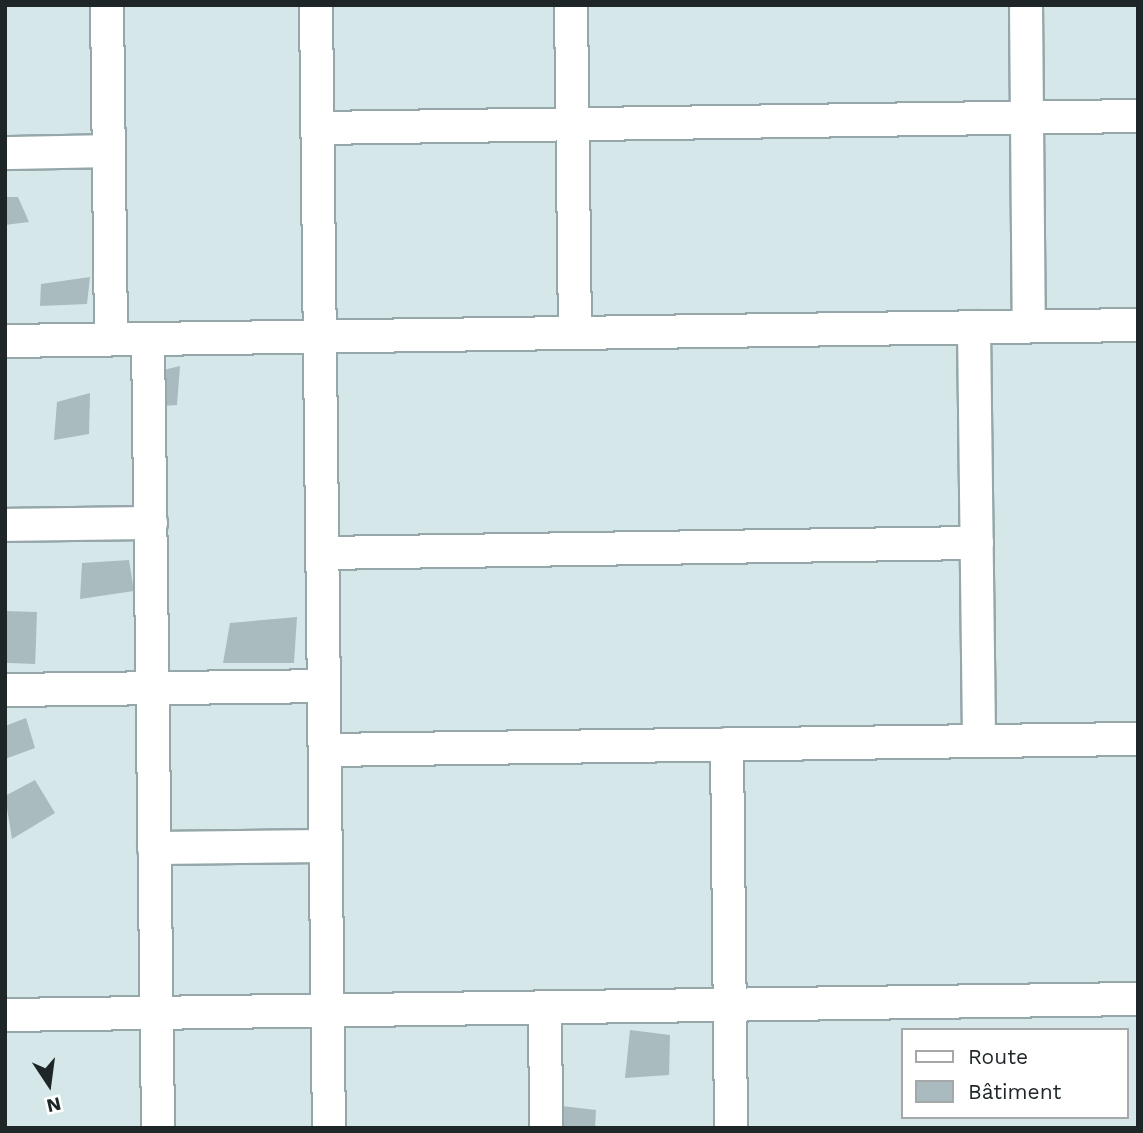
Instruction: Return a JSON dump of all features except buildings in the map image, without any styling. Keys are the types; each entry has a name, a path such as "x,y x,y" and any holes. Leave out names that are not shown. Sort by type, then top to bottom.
{"street":[{"path":"107,5 111,339"},
{"path":"316,5 329,1128"},
{"path":"571,5 575,333"},
{"path":"1026,5 1030,327"},
{"path":"318,128 1138,116"},
{"path":"5,153 109,151"},
{"path":"5,341 1138,325"},
{"path":"974,327 979,741"},
{"path":"148,339 158,1128"},
{"path":"5,525 150,523"},
{"path":"323,553 977,543"},
{"path":"5,690 324,685"},
{"path":"325,750 1138,739"},
{"path":"727,744 731,1128"},
{"path":"154,848 326,846"},
{"path":"5,1015 1138,999"},
{"path":"545,1007 546,1128"}]}
